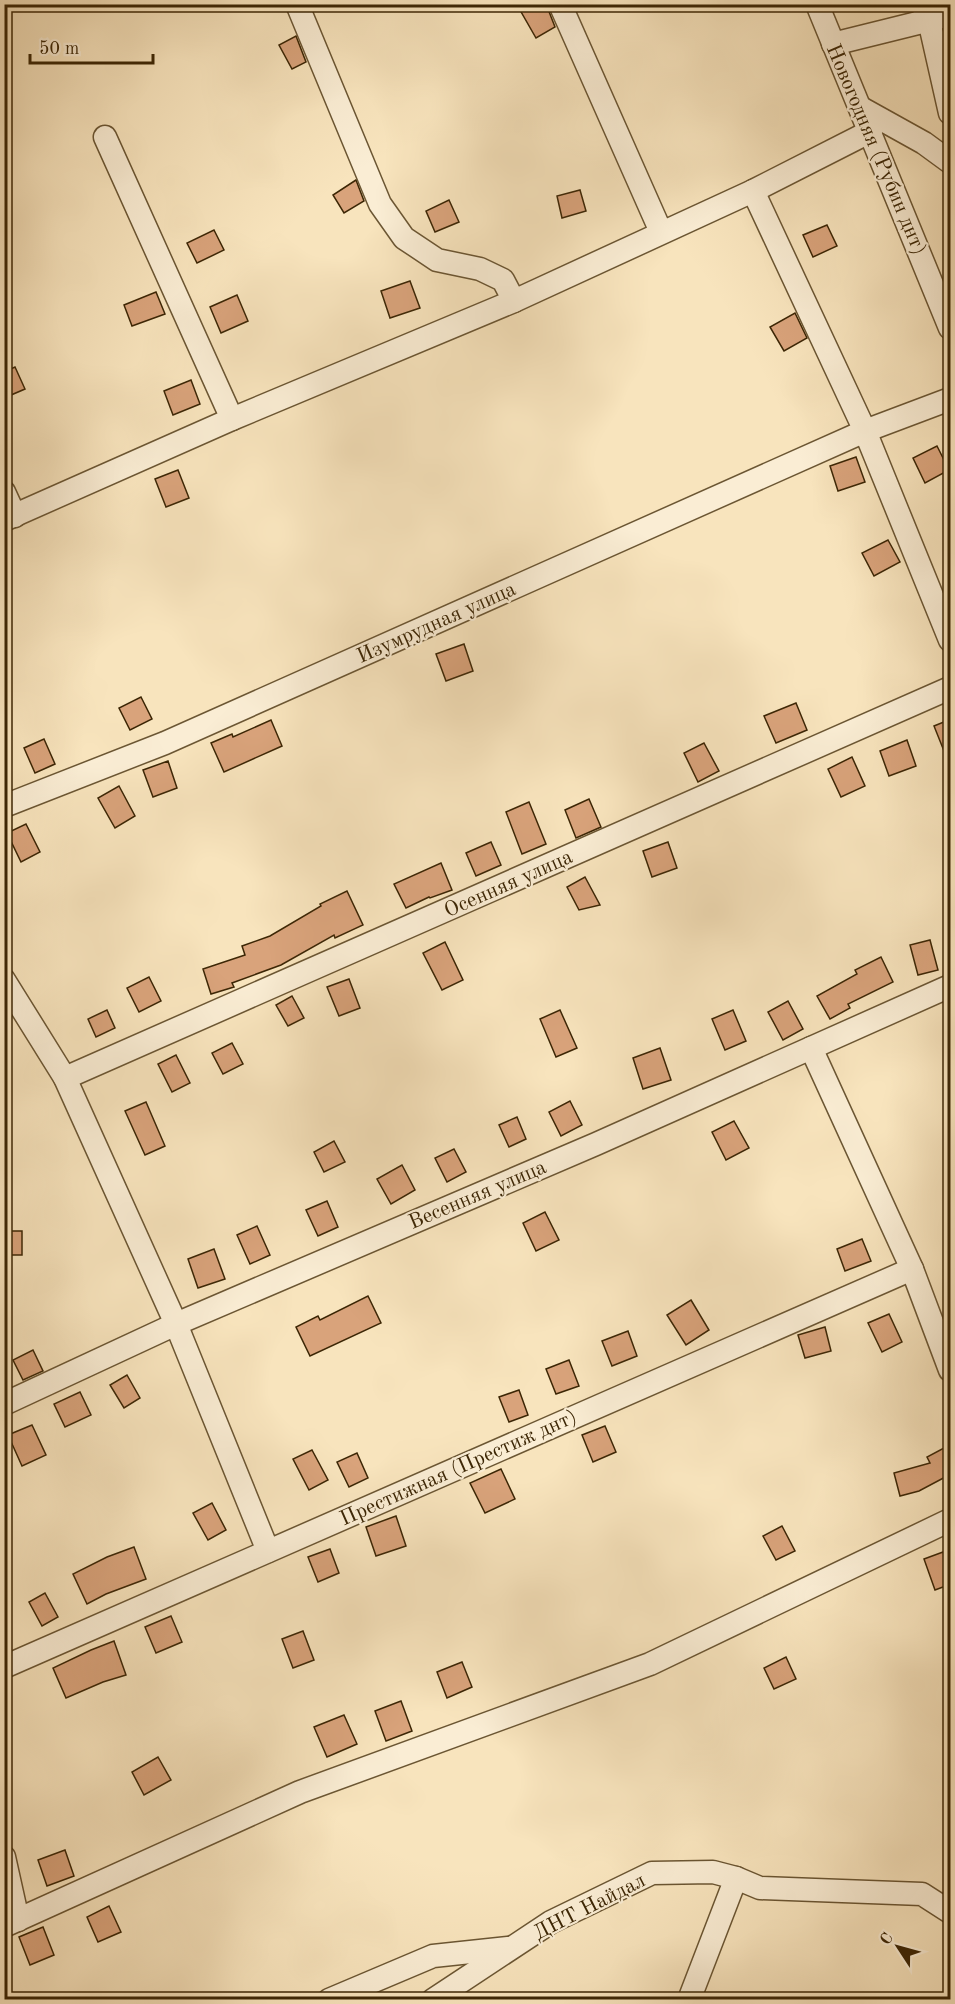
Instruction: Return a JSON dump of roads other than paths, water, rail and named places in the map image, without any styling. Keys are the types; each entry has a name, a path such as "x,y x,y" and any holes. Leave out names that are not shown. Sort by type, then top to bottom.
{"street":[{"path":"297,4 380,204 404,238 437,260 480,270 503,280 514,301"},
{"path":"560,4 661,232"},
{"name":"Новогодняя (Рубин днт)","path":"818,4 951,328"},
{"path":"833,44 934,13 936,50 951,113"},
{"path":"936,50 951,70"},
{"path":"861,108 924,143 951,162"},
{"path":"4,492 10,518 232,419 514,301 753,191 871,131"},
{"path":"105,137 232,419"},
{"path":"753,191 865,431 951,640"},
{"name":"Изумрудная улица","path":"4,806 165,743 865,431 951,399"},
{"name":"Осенняя улица","path":"65,1078 951,688"},
{"path":"4,980 65,1078 176,1324 267,1551"},
{"name":"Весенняя улица","path":"4,1404 176,1324 574,1153 951,986"},
{"path":"812,1048 912,1269 951,1370"},
{"name":"Престижная (Престиж днт)","path":"4,1667 912,1269"},
{"path":"4,1857 11,1923 300,1792 650,1664 951,1520"},
{"name":"ДНТ Найдал","path":"433,2000 551,1922 652,1873 713,1872 760,1888 922,1894 951,1912"},
{"path":"669,2000 691,1994 736,1878"},
{"path":"330,2000 433,1956 513,1947"}]}
